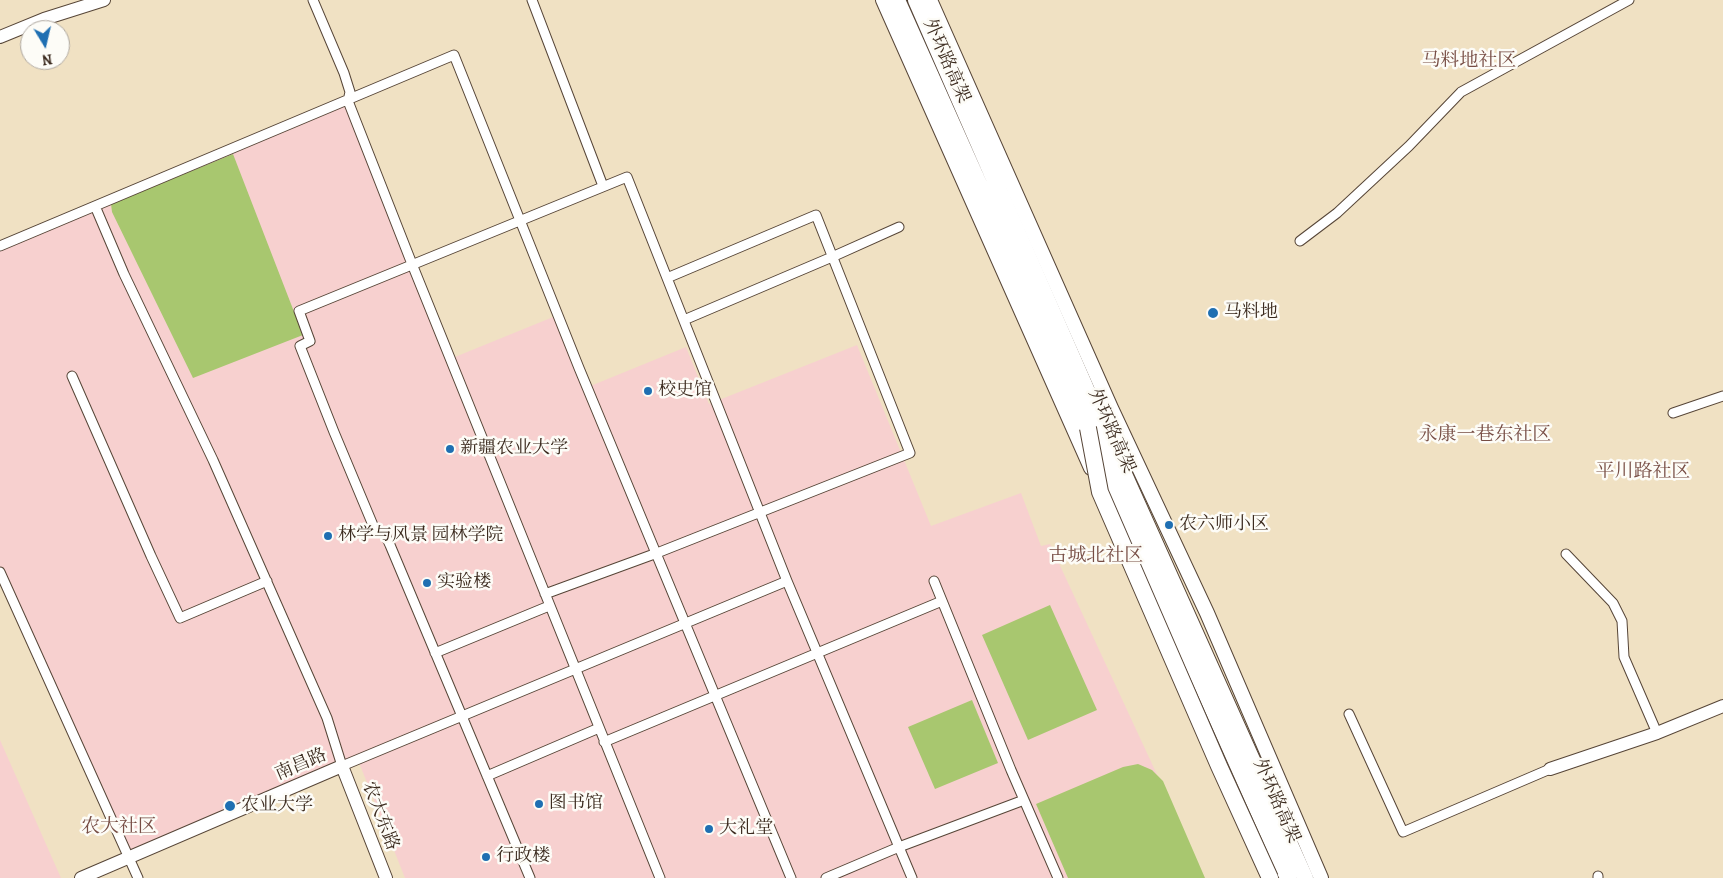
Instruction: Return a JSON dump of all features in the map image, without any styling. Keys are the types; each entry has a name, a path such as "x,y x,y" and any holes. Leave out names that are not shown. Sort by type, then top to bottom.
{"highway":[{"name":"外环路高架","path":"897,0 1288,878"},
{"name":"外环路高架","path":"916,0 1097,414 1305,878"},
{"path":"1088,428 1100,492 1219,766 1270,878"}],"main road":[{"path":"883,0 1077,435 1186,691 1225,762 1278,878"},
{"path":"930,0 1111,408 1207,613 1320,878"}],"street":[{"path":"0,37 44,19 102,0"},
{"path":"313,0 348,84 350,92 348,101 412,264 660,878"},
{"path":"532,0 602,186"},
{"path":"1300,241 1337,213 1409,146 1461,92 1629,0"},
{"path":"0,246 287,124 348,101 454,56 791,878"},
{"path":"530,878 384,532 376,530 300,346 310,341 299,310 627,176 816,653 912,878"},
{"path":"95,206 124,274 213,460 327,718 342,766 787,581"},
{"path":"545,594 657,553 910,453 816,215 667,278"},
{"path":"684,320 899,227"},
{"path":"72,376 180,618 266,581"},
{"path":"1673,413 1723,396"},
{"path":"1566,554 1613,603 1622,620 1624,656 1657,733"},
{"path":"0,572 138,878"},
{"path":"934,581 1058,878"},
{"path":"604,742 942,601"},
{"path":"435,653 550,606"},
{"path":"1349,714 1402,832 1550,769 1657,733 1723,706"},
{"path":"488,776 598,728"},
{"name":"南昌路","path":"81,878 342,766"},
{"name":"农大东路","path":"342,766 386,878"},
{"path":"826,878 1024,800"}],"shaded area":[{"name":"新疆农业大学","path":"348,101 450,359 558,315 588,387 686,347 709,404 857,345 931,526 1021,493 1041,546 1050,544 1205,878 405,878 358,760 129,858 0,577 0,247"},
{"path":"0,740 61,878 0,878"}],"green space":[{"path":"233,154 303,335 193,378 112,212 111,204"},
{"path":"1050,605 1097,710 1028,740 982,635"},
{"path":"972,700 998,763 935,789 908,727"},
{"path":"1138,764 1152,770 1163,781 1205,878 1068,878 1036,804 1123,767"}],"place":[{"name":"马料地","path":"1213,313"},
{"name":"校史馆","path":"648,391"},
{"name":"新疆农业大学","path":"450,449"},
{"name":"农六师小区","path":"1169,525"},
{"name":"林学与风景 园林学院","path":"328,536"},
{"name":"实验楼","path":"427,583"},
{"name":"图书馆","path":"539,804"},
{"name":"农业大学","path":"230,806"},
{"name":"大礼堂","path":"709,829"},
{"name":"行政楼","path":"486,857"}],"district":[{"name":"马料地社区","path":"1469,61"},
{"name":"永康一巷东社区","path":"1485,435"},
{"name":"平川路社区","path":"1643,472"},
{"name":"古城北社区","path":"1096,556"},
{"name":"农大社区","path":"119,827"}]}
